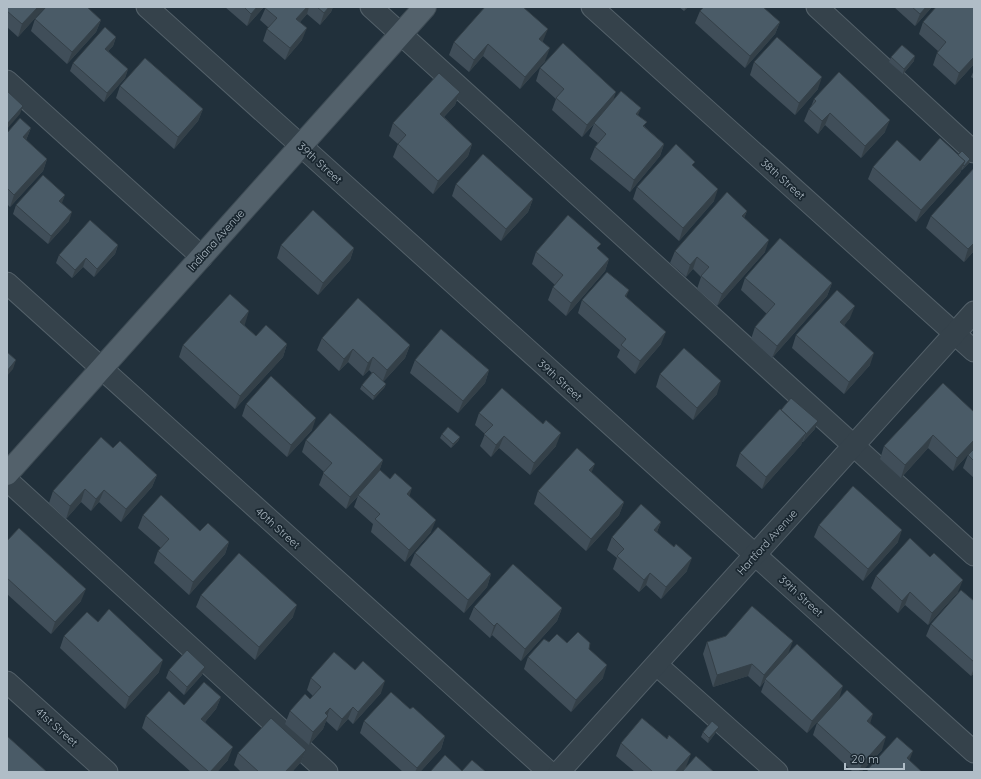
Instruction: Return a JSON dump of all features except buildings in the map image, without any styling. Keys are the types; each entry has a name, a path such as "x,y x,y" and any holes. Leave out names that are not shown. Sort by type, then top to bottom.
{"main road":[{"name":"Indiana Avenue","path":"7,474 425,7"}],"street":[{"name":"39th Street","path":"147,7 974,752"},
{"path":"371,7 853,447 974,555"},
{"name":"38th Street","path":"592,7 974,351"},
{"path":"817,7 974,152"},
{"path":"7,81 202,257"},
{"name":"40th Street","path":"7,283 550,772"},
{"name":"Hartford Avenue","path":"560,772 974,312"},
{"path":"7,480 327,772"},
{"path":"656,665 777,772"},
{"name":"41st Street","path":"7,682 108,772"}]}
